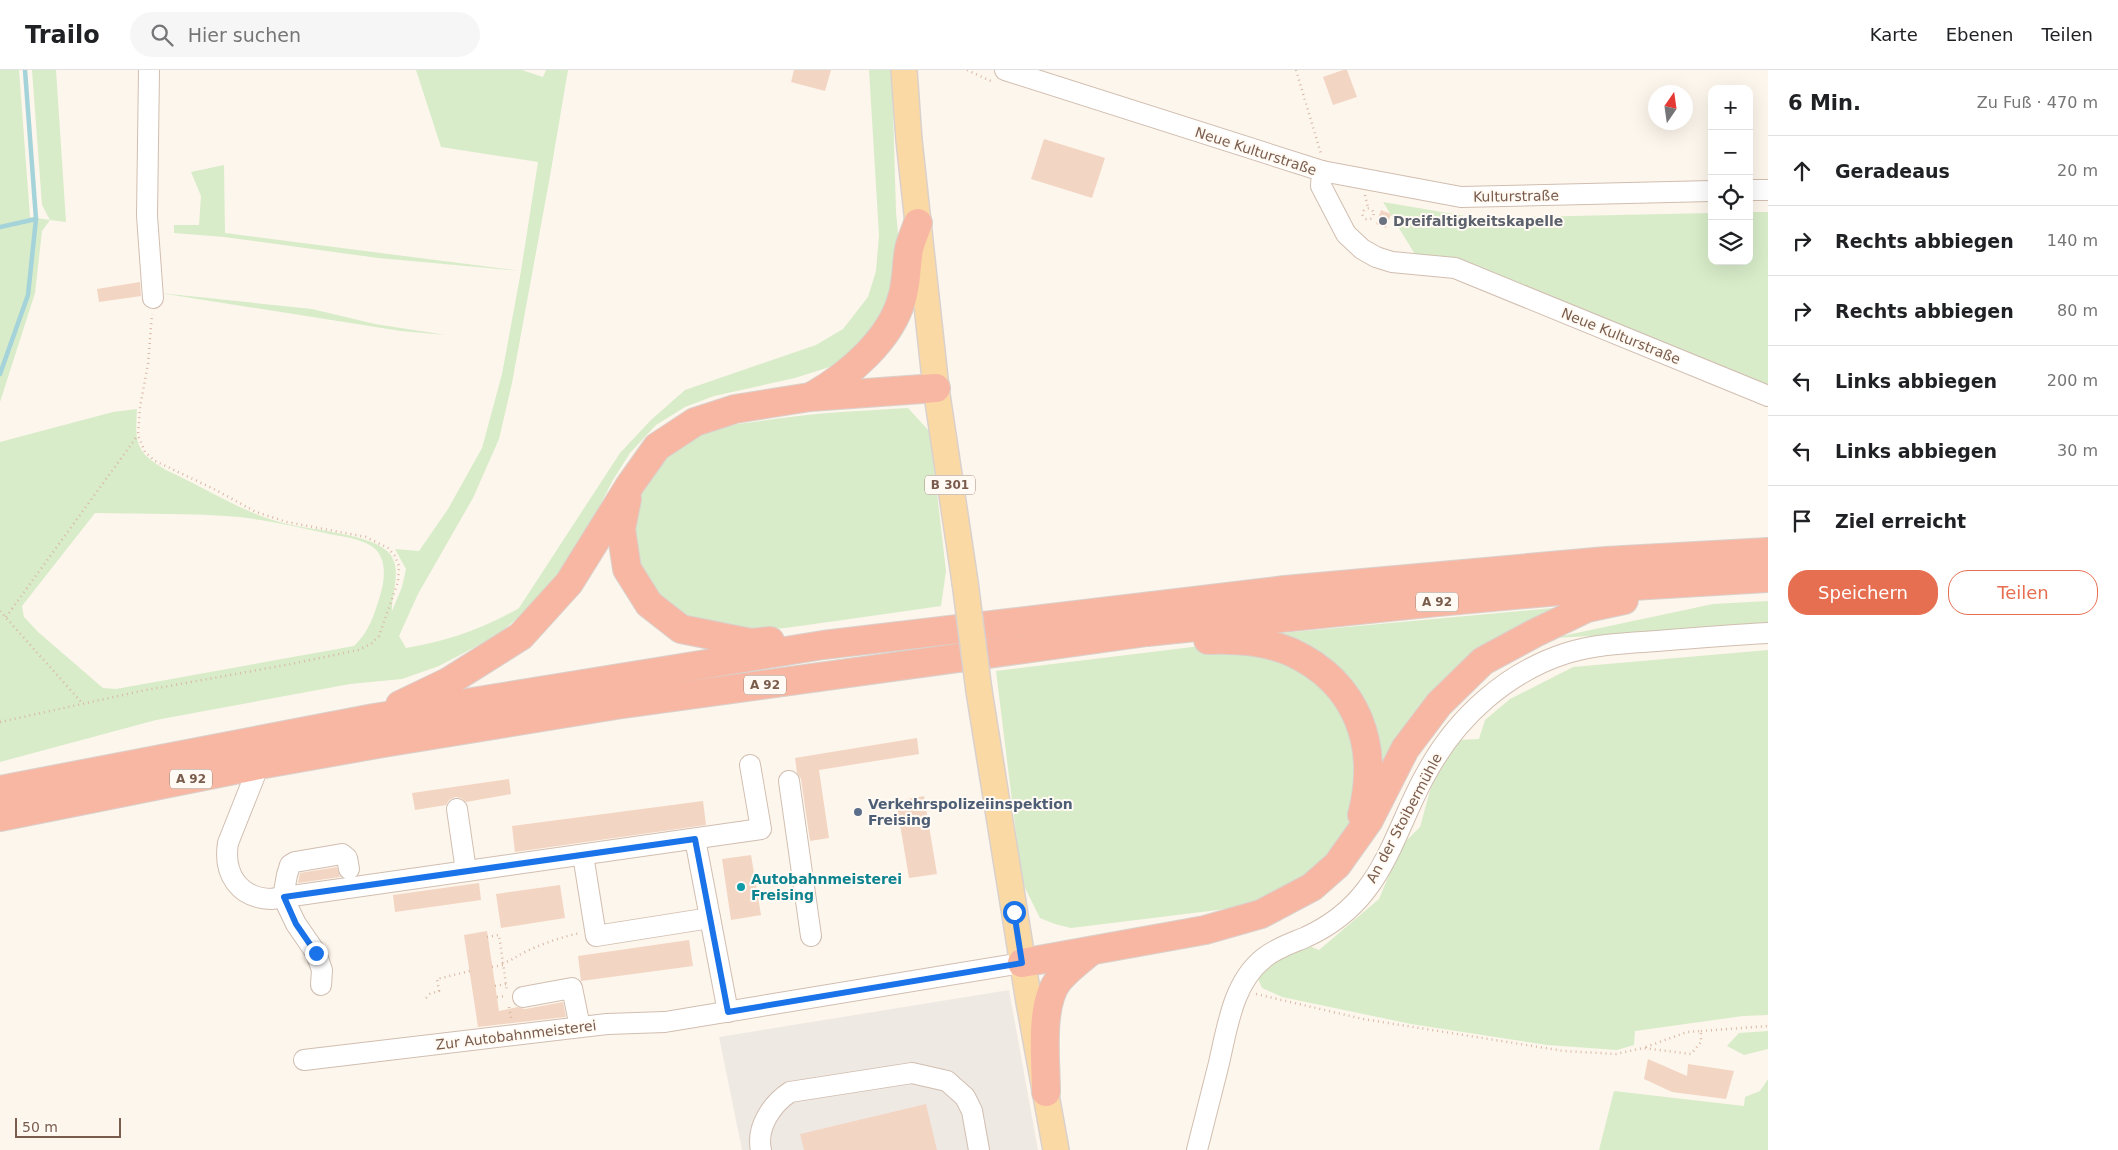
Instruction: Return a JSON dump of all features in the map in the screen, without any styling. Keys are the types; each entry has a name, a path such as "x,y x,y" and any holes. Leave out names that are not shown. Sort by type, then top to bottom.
{"highway":[{"path":"810,397 839,381 879,341 892,321 902,300 909,249 918,223"},
{"path":"374,718 448,682 521,636 569,583 630,485 657,447 695,422 735,409 810,397 936,388"},
{"path":"630,485 621,529 627,569 649,604 681,629 751,643 798,639 823,645"},
{"name":"A 92","path":"0,790 374,718 823,645 1285,590 1606,562 1768,552"},
{"name":"A 92","path":"0,817 259,765 383,743 616,706 1146,632 1582,589 1768,578"},
{"path":"1022,963 1205,930 1261,914 1312,888 1337,866 1356,836 1369,820 1405,749 1439,704 1483,661 1587,608 1636,598 1702,594 1727,580"},
{"path":"1146,632 1178,640 1225,639 1270,646 1290,652 1308,661 1336,684 1350,700 1366,744 1369,776 1356,836"},
{"path":"1046,1092 1046,1018 1051,992 1066,972 1090,952"}],"main road":[{"name":"B 301","path":"904,71 936,388 979,691 1022,963"},
{"path":"1022,963 1056,1150"}],"street":[{"path":"148,70 147,216 153,298"},
{"name":"Neue Kulturstraße","path":"1005,70 1322,171 1321,186 1346,234 1362,249 1376,257 1392,262 1462,270 1768,396"},
{"name":"Kulturstraße","path":"1322,171 1461,197 1708,191"},
{"path":"1753,190 1768,190"},
{"name":"An der Stoibermühle","path":"1197,1150 1232,1011 1240,990 1252,970 1265,957 1338,919 1356,902 1377,873 1427,771 1448,737 1466,716 1495,691 1518,675 1543,662 1569,652 1609,644 1768,633"},
{"path":"259,765 228,843 226,854 231,875 239,887 249,895 259,898 284,897 761,830 750,765"},
{"path":"789,781 811,936"},
{"path":"457,809 466,871"},
{"path":"695,839 728,1012"},
{"path":"321,985 322,970 316,953 296,924 284,897 287,875 290,865 294,862 342,854 347,858 349,869"},
{"path":"583,855 596,936 710,918"},
{"name":"Zur Autobahnmeisterei","path":"304,1060 607,1024 665,1022 1022,963"},
{"path":"515,996 572,988 580,1027"},
{"path":"761,1150 759,1142 765,1120 777,1100 790,1092 912,1073 947,1081 966,1097 972,1111 979,1150"}],"path":[{"path":"1296,70 1321,152 1322,171"},
{"path":"1364,192 1368,208 1373,210 1374,216"},
{"path":"1368,208 1363,213 1365,219 1368,220 1374,216 1378,217"},
{"path":"0,722 358,650 370,644 379,636 398,582 399,566 395,556 388,548 366,537 287,522 256,512 214,489 155,461 146,452 138,435 140,408 148,364 153,298"},
{"path":"6,618 138,435"},
{"path":"0,611 83,704"},
{"path":"492,967 511,961 519,955 547,943 595,930"},
{"path":"488,937 499,935 506,984 515,996 513,1035"},
{"path":"426,998 430,994 438,992 437,979 470,971"},
{"path":"495,986 506,984"},
{"path":"1240,990 1364,1019 1564,1051 1616,1054 1643,1048 1687,1032 1768,1026"},
{"path":"497,997 515,996"},
{"path":"1643,1048 1692,1054 1701,1042 1700,1032"}],"shaded area":[{"path":"1009,990 1038,1150 742,1150 719,1037"}],"green space":[{"path":"0,70 19,70 30,217 50,220 42,231 35,293 0,402"},
{"path":"32,70 56,70 66,222 50,220 42,205"},
{"path":"416,70 522,70 543,77 546,70 568,70 512,383 499,439 473,498 418,594 399,636 406,648 464,633 492,622 519,608 620,453 651,420 685,390 816,345 843,329 868,297 876,271 879,235 869,70 890,70 892,76 896,212 900,254 886,309 870,334 839,364 795,378 714,396 685,407 656,425 630,453 613,480 579,546 556,579 536,603 496,636 439,666 402,679 350,684 156,720 0,762 0,442 113,412 137,409 136,430 139,446 148,458 166,470 225,500 271,520 356,537 369,541 389,553 393,559 396,574 392,611 402,587 406,569 395,549 419,551 448,509 482,448 502,374 538,162 441,147","holes":["95,513 239,517 346,537 361,541 378,552 384,568 383,585 367,629 354,646 116,689 103,688 38,632 24,617 22,606"]},
{"path":"224,165 225,233 521,271 378,258 224,237 174,233 174,225 199,225 201,196 191,172"},
{"path":"1383,202 1477,218 1708,213 1708,265 1753,265 1753,212 1768,212 1768,385 1441,258 1416,256"},
{"path":"160,293 312,309 375,324 446,335 401,331"},
{"path":"908,408 930,432 946,571 941,606 780,628 731,629 696,620 668,603 648,580 636,552 634,523 640,493 657,465 685,442 703,433 722,427 779,418"},
{"path":"1768,601 1768,627 1553,638 1713,604"},
{"path":"1564,607 1470,661 1375,798 1379,757 1281,638 1282,633"},
{"path":"1217,644 1311,669 1361,744 1353,818 1339,845 1313,875 1264,899 1226,909 1071,928 1040,918 1022,882 996,671"},
{"path":"1768,650 1768,1015 1743,1016 1635,1031 1634,1045 1617,1050 1547,1045 1411,1024 1282,997 1262,988 1257,976 1265,966 1307,945 1319,950 1379,899 1401,846 1420,827 1431,787 1457,740 1479,739 1485,720 1510,699 1573,667"},
{"path":"1768,1031 1768,1049 1744,1055 1727,1046 1739,1033"},
{"path":"1768,1079 1768,1150 1599,1150 1614,1091 1744,1106 1745,1097 1760,1091"}],"building":[{"path":"794,70 831,70 825,91 791,82"},
{"path":"1347,70 1357,97 1333,105 1323,77"},
{"path":"1044,139 1105,158 1092,198 1031,179"},
{"name":"Dreifaltigkeitskapelle","path":"1381,210 1391,214 1386,228 1376,224"},
{"path":"140,282 141,296 99,302 97,289"},
{"path":"917,738 919,754 819,770 829,838 810,841 801,779 797,773 795,758"},
{"path":"509,779 511,794 466,802 461,798 455,797 449,800 446,805 415,810 412,793"},
{"path":"924,796 937,874 909,878 896,801"},
{"path":"703,801 706,825 515,852 512,826"},
{"name":"Autobahnmeisterei Freising","path":"751,855 761,915 731,920 722,859"},
{"path":"337,867 340,877 298,883 300,873"},
{"path":"479,883 481,900 395,912 393,895"},
{"path":"560,885 565,918 501,928 496,894"},
{"path":"487,931 499,1011 518,1007 525,1009 563,1002 566,1017 478,1027 464,935"},
{"path":"689,940 693,966 581,981 578,956"},
{"path":"1648,1059 1687,1076 1688,1064 1734,1071 1726,1099 1672,1092 1644,1079"},
{"path":"926,1104 937,1150 804,1150 800,1134"}],"waterway":[{"path":"0,374 28,295 36,219 25,70"},
{"path":"0,227 36,219"}],"place":[{"name":"Dreifaltigkeitskapelle","path":"1383,221"},
{"name":"Verkehrspolizeiinspektion Freising","path":"858,812"},
{"name":"Autobahnmeisterei Freising","path":"741,887"}],"route":[{"path":"316,953 296,924 284,897 695,839 728,1012 1022,963 1014,912"}]}
